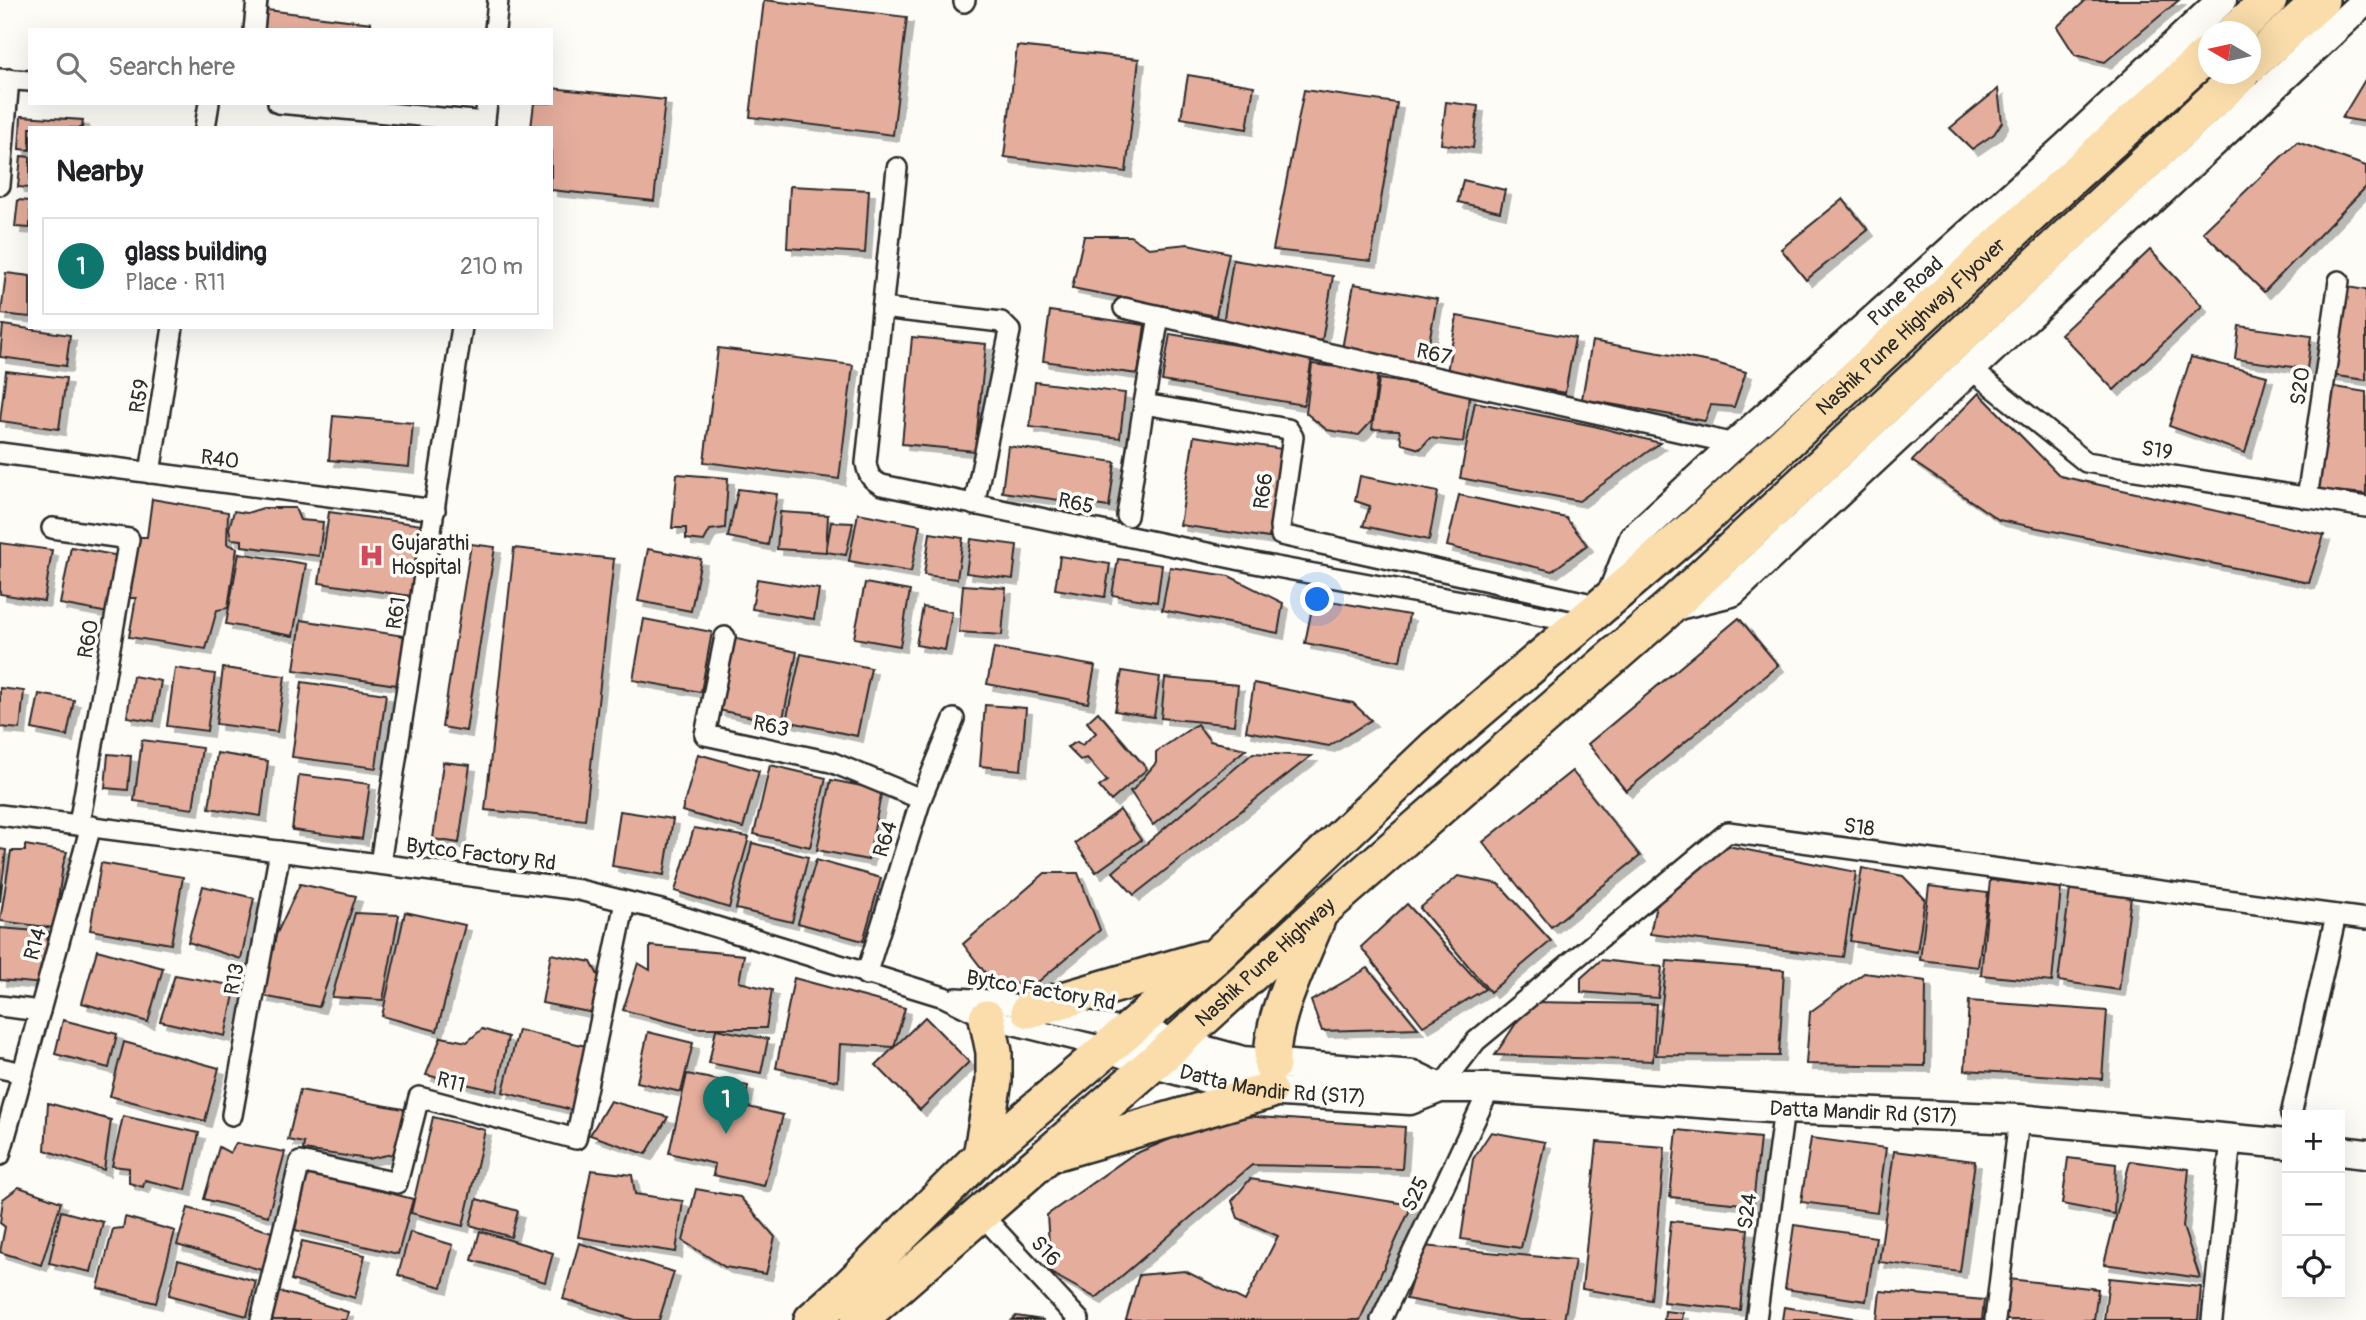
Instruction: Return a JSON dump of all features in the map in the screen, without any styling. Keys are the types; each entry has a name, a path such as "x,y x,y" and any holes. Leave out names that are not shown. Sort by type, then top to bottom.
{"highway":[{"path":"2246,21 2269,0"},
{"path":"2261,55 2321,0"},
{"name":"Nashik Pune Highway Flyover","path":"1598,609 1699,523 2198,63"},
{"name":"Nashik Pune Highway Flyover","path":"1670,607 2230,84"},
{"name":"Nashik Pune Highway","path":"859,1320 1670,607"},
{"name":"Nashik Pune Highway","path":"812,1320 981,1156 1217,955 1436,747 1598,609"},
{"path":"1047,1155 1270,1078 1273,1041 1279,1017 1320,912"},
{"path":"1029,1010 1217,955"},
{"path":"981,1156 994,1081 994,1052 986,1018"}],"main road":[{"name":"Pune Road","path":"1598,609 1634,538 2066,147 2222,0"},
{"path":"1670,607 1731,592 2366,0"},
{"name":"Datta Mandir Rd (S17)","path":"1119,1039 1163,1053 1243,1061 1270,1078 1413,1075 1440,1088 1490,1088 1784,1109 2019,1119 2231,1139 2282,1139"},
{"path":"2345,1152 2366,1154"}],"street":[{"path":"254,28 257,0"},
{"path":"495,28 498,0"},
{"path":"0,185 4,79 28,81"},
{"path":"205,126 209,105"},
{"path":"308,105 485,117"},
{"name":"R65","path":"897,168 866,463 868,475 882,485 1275,566 1598,609"},
{"name":"S20","path":"2307,498 2339,281"},
{"path":"882,308 1001,322 1010,331 974,505"},
{"name":"R67","path":"1124,308 1735,444"},
{"path":"1127,516 1159,316"},
{"name":"R59","path":"150,472 173,329"},
{"name":"R61","path":"380,864 463,329"},
{"name":"S19","path":"1972,370 2086,462 2366,507"},
{"name":"R66","path":"1144,404 1288,429 1293,437 1281,535 1598,609"},
{"name":"R40","path":"0,453 435,510"},
{"name":"R60","path":"52,528 129,539 85,825"},
{"path":"1275,566 1281,535"},
{"name":"R63","path":"725,636 705,735 831,762 921,799"},
{"name":"R64","path":"866,975 921,799 954,719"},
{"name":"Bytco Factory Rd","path":"0,815 579,890 661,910 944,997 986,1018 1119,1039"},
{"name":"R14","path":"0,1155 40,1011 85,825"},
{"name":"S18","path":"1440,1088 1476,1041 1728,832 2366,919"},
{"name":"R13","path":"232,1115 280,851"},
{"name":"R11","path":"261,1320 300,1162 397,1183 419,1097 576,1139 625,902"},
{"path":"2292,1110 2336,915"},
{"name":"Bytco Factory Rd","path":"944,997 990,1000 1119,1039"},
{"path":"0,1006 40,1011"},
{"path":"0,1068 23,1073"},
{"name":"S25","path":"1381,1320 1490,1088"},
{"name":"S24","path":"1756,1320 1784,1109"},
{"path":"1995,1320 2019,1119"},
{"path":"2213,1320 2231,1139"},
{"name":"S16","path":"979,1213 1079,1320"}],"building":[{"path":"764,0 907,17 893,135 750,117"},
{"path":"2086,0 2179,0 2105,62 2075,55 2057,27"},
{"path":"267,10 371,23 371,28 264,28"},
{"path":"1017,46 1139,59 1126,172 1004,157"},
{"path":"1188,75 1254,86 1247,129 1181,118"},
{"path":"2366,78 2366,122 2342,118"},
{"path":"553,88 665,100 654,201 553,190 553,126 531,126 534,105 553,105"},
{"path":"1998,89 2002,122 1994,134 1972,149 1950,128"},
{"path":"1304,90 1397,103 1371,261 1273,250"},
{"path":"1446,102 1478,106 1473,148 1441,144"},
{"path":"21,116 83,120 82,126 28,126 28,150 19,149"},
{"path":"2297,142 2366,166 2366,187 2264,292 2203,232"},
{"path":"21,156 28,157 28,188 18,187"},
{"path":"1463,180 1505,190 1500,212 1458,202"},
{"path":"790,186 869,190 865,253 787,248"},
{"path":"1843,199 1868,230 1806,280 1781,249"},
{"path":"18,200 28,201 28,228 15,227"},
{"path":"1084,236 1130,236 1149,248 1188,244 1229,253 1216,316 1072,288"},
{"path":"2150,250 2202,306 2114,390 2061,334"},
{"path":"1233,260 1333,276 1322,341 1223,324"},
{"path":"6,273 28,276 28,317 1,314"},
{"path":"1354,284 1437,299 1425,364 1342,349"},
{"path":"2341,286 2366,290 2366,380 2329,375"},
{"path":"1050,311 1145,325 1138,374 1043,361"},
{"path":"1457,316 1575,338 1565,393 1447,372"},
{"path":"3,325 70,335 66,366 0,357"},
{"path":"2239,326 2311,336 2307,369 2235,359"},
{"path":"1170,334 1312,358 1304,405 1162,381"},
{"path":"912,337 986,344 975,451 902,444"},
{"path":"1592,341 1716,363 1746,372 1734,407 1711,405 1705,421 1582,399"},
{"path":"718,348 853,365 839,479 704,462"},
{"path":"2191,357 2267,376 2245,453 2169,426"},
{"path":"1312,364 1378,372 1372,421 1359,435 1327,430 1306,413"},
{"path":"6,371 66,378 59,429 0,421"},
{"path":"1379,379 1470,392 1463,442 1430,438 1420,449 1402,444 1399,430 1372,429"},
{"path":"1035,382 1125,393 1120,438 1030,427"},
{"path":"2329,386 2366,392 2366,494 2314,489"},
{"path":"1979,393 2060,476 2324,535 2309,583 1999,520 1912,461"},
{"path":"1475,402 1594,426 1660,443 1579,501 1460,478"},
{"path":"333,416 413,423 409,467 329,460"},
{"path":"1194,436 1282,449 1269,538 1180,525"},
{"path":"1008,446 1115,462 1109,507 1002,492"},
{"path":"677,474 728,478 725,528 710,530 704,541 686,539 686,528 672,528"},
{"path":"1360,476 1438,492 1429,540 1363,526 1370,506 1355,501"},
{"path":"738,489 777,494 768,545 728,537"},
{"path":"1459,495 1566,518 1587,545 1552,571 1447,546"},
{"path":"152,499 228,512 227,544 237,548 228,608 217,610 206,649 129,637 136,598 128,598 139,537 147,537"},
{"path":"263,508 295,508 300,520 323,522 319,556 242,546 242,540 231,539 229,528 234,511 247,513"},
{"path":"329,512 422,525 411,596 319,583"},
{"path":"780,512 828,515 826,552 777,549"},
{"path":"858,513 920,525 911,572 849,561"},
{"path":"831,522 853,523 846,555 826,552"},
{"path":"930,533 963,538 957,579 924,575"},
{"path":"971,539 1017,545 1013,579 966,573"},
{"path":"0,543 52,550 44,601 0,594"},
{"path":"471,544 495,547 466,731 442,727"},
{"path":"71,547 125,557 114,614 60,604"},
{"path":"514,548 614,559 585,820 485,810"},
{"path":"648,549 701,559 691,611 638,601"},
{"path":"239,553 306,564 293,636 226,624"},
{"path":"1060,556 1110,564 1105,597 1055,589"},
{"path":"1118,559 1162,565 1157,602 1112,595"},
{"path":"1170,567 1229,576 1283,603 1278,633 1162,610"},
{"path":"757,579 819,589 814,619 752,609"},
{"path":"865,583 910,591 900,646 854,638"},
{"path":"963,585 1006,588 1002,635 959,632"},
{"path":"1314,598 1409,615 1400,661 1305,643"},
{"path":"923,607 952,612 945,650 916,645"},
{"path":"1739,618 1778,665 1626,791 1588,744"},
{"path":"644,619 712,632 701,692 633,680"},
{"path":"301,620 404,636 397,685 294,670"},
{"path":"732,638 797,652 782,723 718,710"},
{"path":"994,648 1095,666 1088,703 987,684"},
{"path":"801,654 871,668 857,736 786,721"},
{"path":"175,668 215,674 207,731 167,726"},
{"path":"223,668 285,676 277,732 216,724"},
{"path":"1122,671 1160,677 1154,717 1115,711"},
{"path":"133,676 161,681 154,721 127,717"},
{"path":"1165,678 1238,685 1234,725 1161,718"},
{"path":"302,682 386,694 376,768 292,757"},
{"path":"1254,683 1353,703 1371,720 1329,746 1246,731"},
{"path":"0,688 24,691 20,729 0,727"},
{"path":"39,694 74,700 67,736 32,729"},
{"path":"985,705 1026,708 1021,770 980,766"},
{"path":"1098,712 1147,769 1111,801 1099,787 1107,781 1087,758 1080,760 1067,747 1077,742 1082,745 1096,733 1087,722"},
{"path":"1197,724 1210,741 1246,749 1153,825 1130,791 1156,763 1156,752"},
{"path":"142,740 202,748 193,809 134,801"},
{"path":"217,753 268,761 261,816 209,808"},
{"path":"1253,753 1311,756 1134,895 1113,872"},
{"path":"108,754 131,756 128,790 105,788"},
{"path":"698,754 759,771 743,828 682,811"},
{"path":"443,762 470,765 459,843 433,839"},
{"path":"770,765 826,778 810,847 754,834"},
{"path":"1572,771 1640,856 1551,927 1483,842"},
{"path":"299,775 370,784 362,839 292,830"},
{"path":"831,780 882,790 868,860 817,850"},
{"path":"1120,810 1141,840 1096,872 1075,843"},
{"path":"620,811 673,819 664,875 612,866"},
{"path":"694,828 749,837 729,908 675,891"},
{"path":"752,843 808,857 792,922 736,909"},
{"path":"25,845 67,852 54,928 0,921 11,851 25,851"},
{"path":"1723,845 1856,872 1843,957 1650,934 1657,900"},
{"path":"0,849 6,850 0,902"},
{"path":"816,860 881,878 863,941 798,923"},
{"path":"101,863 183,877 171,944 90,930"},
{"path":"1862,868 1903,876 1925,899 1917,952 1850,941"},
{"path":"1045,873 1078,873 1100,930 1032,987 990,979 963,944"},
{"path":"1458,876 1499,884 1551,941 1490,992 1420,908"},
{"path":"1990,880 2061,888 2052,982 1981,975"},
{"path":"300,884 356,896 319,1007 263,996 276,935"},
{"path":"203,886 254,898 241,959 188,942"},
{"path":"1929,886 1988,893 1978,967 1920,960"},
{"path":"2070,889 2131,897 2119,990 2058,981"},
{"path":"1407,904 1485,989 1423,1026 1361,947"},
{"path":"405,912 465,925 437,1031 382,1016"},
{"path":"355,913 399,915 383,1000 332,997"},
{"path":"0,928 48,932 44,984 0,980"},
{"path":"650,946 744,955 739,982 772,990 766,1028 694,1028 623,1010 638,963 650,970"},
{"path":"97,950 163,968 148,1022 82,1003"},
{"path":"551,954 591,962 600,979 594,1013 542,1003"},
{"path":"1601,960 1662,967 1658,998 1581,992 1581,978"},
{"path":"1667,961 1784,970 1779,1056 1656,1055"},
{"path":"1368,968 1418,1028 1322,1031 1311,1001"},
{"path":"1864,973 1926,981 1925,1066 1806,1064 1810,1012"},
{"path":"175,975 236,986 225,1036 160,1021"},
{"path":"794,978 905,1008 894,1047 840,1044 838,1081 776,1068"},
{"path":"1969,1001 2107,1011 2102,1079 1965,1070"},
{"path":"1530,1002 1656,1004 1653,1061 1495,1055"},
{"path":"925,1017 969,1062 920,1110 876,1065"},
{"path":"63,1020 117,1034 109,1068 55,1054"},
{"path":"482,1029 508,1037 497,1091 426,1075 441,1037 467,1042"},
{"path":"716,1029 768,1039 761,1073 709,1063"},
{"path":"518,1030 586,1046 572,1110 503,1092"},
{"path":"648,1032 693,1043 681,1092 637,1082"},
{"path":"124,1042 219,1068 205,1121 110,1096"},
{"path":"687,1074 748,1086 744,1106 783,1115 764,1186 713,1175 715,1164 669,1153"},
{"path":"300,1090 403,1109 408,1123 397,1153 368,1159 303,1150 304,1143 288,1140"},
{"path":"610,1101 668,1117 646,1154 590,1135"},
{"path":"48,1103 111,1120 104,1170 45,1150"},
{"path":"1228,1115 1405,1127 1402,1169 1252,1165 1096,1298 1051,1273 1047,1215 1132,1155"},
{"path":"123,1116 199,1133 186,1190 145,1180 143,1187 129,1183 129,1168 112,1166"},
{"path":"433,1117 485,1130 463,1226 411,1213"},
{"path":"1677,1130 1760,1138 1753,1205 1670,1197"},
{"path":"1491,1132 1545,1142 1521,1248 1461,1239 1473,1159"},
{"path":"1811,1138 1886,1148 1877,1212 1801,1202"},
{"path":"1597,1142 1665,1147 1651,1300 1582,1289"},
{"path":"236,1143 285,1152 268,1216 204,1199 219,1147 230,1153"},
{"path":"1894,1151 1975,1161 1960,1272 1879,1262"},
{"path":"2068,1158 2116,1164 2114,1214 2062,1204"},
{"path":"2130,1161 2189,1169 2183,1227 2200,1278 2104,1264"},
{"path":"591,1170 632,1175 635,1194 683,1201 676,1252 578,1237"},
{"path":"308,1172 413,1199 398,1254 295,1230"},
{"path":"1250,1179 1412,1205 1360,1320 1126,1320 1139,1275 1185,1271 1245,1301 1278,1236 1238,1218 1232,1201"},
{"path":"19,1187 61,1202 41,1265 0,1252 5,1227 0,1223 3,1199"},
{"path":"696,1189 740,1197 775,1237 766,1274 725,1267 683,1241"},
{"path":"477,1199 518,1211 511,1237 470,1225"},
{"path":"188,1208 279,1234 268,1272 177,1245"},
{"path":"61,1211 103,1222 91,1272 49,1263"},
{"path":"125,1217 175,1231 156,1303 98,1288 113,1229 123,1228"},
{"path":"1671,1221 1748,1229 1740,1310 1663,1302"},
{"path":"1794,1225 1876,1237 1866,1301 1785,1289"},
{"path":"480,1231 553,1253 545,1282 472,1260"},
{"path":"410,1232 453,1245 442,1287 398,1275"},
{"path":"302,1241 365,1255 355,1298 291,1280"},
{"path":"579,1243 674,1272 659,1320 635,1320 563,1299"},
{"path":"1423,1246 1575,1260 1564,1320 1520,1320 1406,1299"},
{"path":"178,1260 256,1281 247,1316 169,1295"},
{"path":"2109,1278 2201,1287 2198,1320 2104,1320"},
{"path":"2009,1279 2098,1289 2094,1320 2004,1320"},
{"path":"272,1289 348,1312 346,1320 263,1320"},
{"path":"1880,1291 1984,1300 1982,1320 1877,1320"},
{"path":"1784,1307 1867,1320 1782,1320"},
{"path":"1665,1311 1683,1313 1682,1320 1664,1320"},
{"path":"1016,1316 1043,1320 1012,1320"}],"place":[{"name":"Gujarathi Hospital","path":"371,555"},
{"name":"glass building","path":"726,1134"}]}
